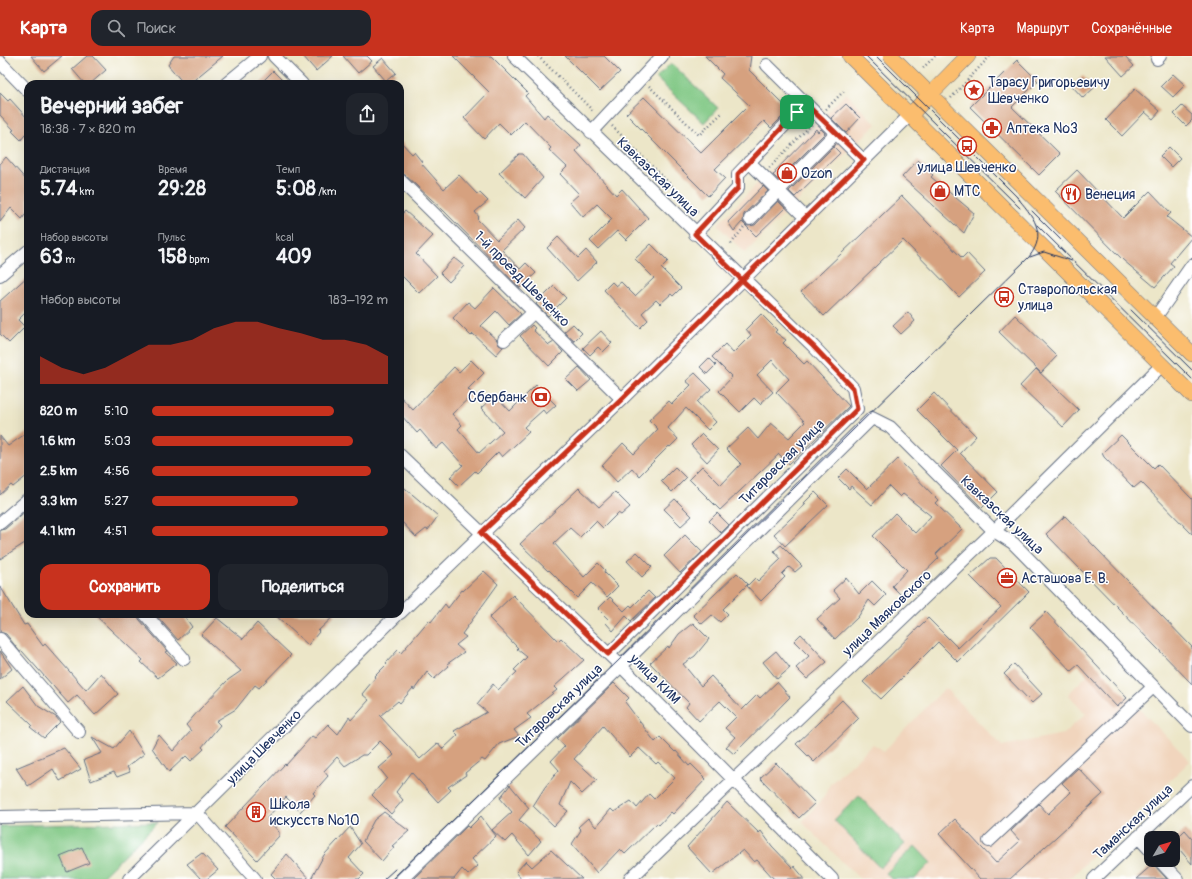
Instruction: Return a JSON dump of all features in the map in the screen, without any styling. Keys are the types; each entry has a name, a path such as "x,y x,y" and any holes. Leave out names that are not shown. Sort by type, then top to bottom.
{"main road":[{"path":"850,56 1192,395"},
{"path":"891,56 1192,354"},
{"name":"улица Шевченко","path":"910,115 968,56"}],"street":[{"path":"231,80 260,56"},
{"path":"274,56 298,80"},
{"name":"Кавказская улица","path":"514,56 742,280 813,346 853,388 857,409"},
{"path":"591,132 662,56"},
{"path":"0,62 24,87"},
{"path":"766,65 864,160"},
{"path":"695,234 738,188 738,174 748,162 806,104"},
{"name":"улица Шевченко","path":"404,608 622,399 910,115"},
{"path":"750,219 836,133"},
{"path":"748,162 805,217"},
{"name":"1-й проезд Шевченко","path":"404,184 622,399"},
{"path":"0,275 24,254"},
{"path":"1155,318 1192,264"},
{"path":"504,340 534,312"},
{"name":"улица Маяковского","path":"630,879 994,532 1162,365"},
{"name":"Титаровская улица","path":"608,654 857,409"},
{"name":"Кавказская улица","path":"872,418 890,427 994,532 1013,543 1192,726"},
{"name":"Титаровская улица","path":"402,879 621,666 872,418"},
{"name":"улица КИМ","path":"404,459 621,666 832,879"},
{"path":"0,523 24,502"},
{"path":"148,618 184,659"},
{"name":"улица Шевченко","path":"128,879 197,813 394,618"},
{"path":"0,639 79,732"},
{"path":"989,841 1153,687"},
{"name":"Таманская улица","path":"1094,879 1192,786"},
{"path":"0,817 197,813 255,879"},
{"path":"1138,838 1144,844"},
{"path":"1166,867 1177,879"}],"path":[{"path":"922,70 935,56"},
{"path":"951,98 990,56"},
{"path":"762,175 844,91"},
{"path":"593,111 707,221"},
{"path":"731,244 750,219"}],"shaded area":[{"path":"846,93 876,124 745,253 717,225"},
{"path":"1097,665 1190,761 1069,879 860,879 802,822 824,797 830,784 873,744 884,751 945,688 1002,746 1063,734 1086,714 1068,694"}],"green space":[{"path":"671,63 718,108 704,123 656,78"},
{"path":"859,796 905,844 880,868 834,820"},
{"path":"158,822 100,879 0,879 0,826"},
{"path":"915,846 931,863 915,879 891,879 886,873"}],"building":[{"path":"31,56 62,56 44,71"},
{"path":"87,56 93,56 106,70 95,80 82,80 72,69"},
{"path":"174,56 223,56 194,80 181,80 168,65"},
{"path":"303,56 333,56 316,71"},
{"path":"343,56 367,56 372,61 358,73"},
{"path":"453,56 491,56 528,93 525,96 544,118 547,114 581,145 576,151 616,195 622,189 648,218 626,240 617,231 598,249 590,241 612,219 597,204 583,217 570,202 579,194 560,174 567,167 549,150 551,148 525,121 511,135 499,123 484,139 464,118 489,92"},
{"path":"565,56 604,56 620,72 600,91"},
{"path":"705,56 751,56 749,70 789,110 771,128 764,121 715,169 725,178 708,196 626,114 644,97 701,153 749,105 720,78 723,74"},
{"path":"1105,56 1125,56 1134,66 1123,76"},
{"path":"383,58 396,73 385,80 373,66"},
{"path":"1017,60 1038,81 1012,107 1060,154 1039,175 970,107"},
{"path":"273,71 282,80 264,80"},
{"path":"1173,74 1185,85 1173,97 1161,86"},
{"path":"1083,76 1094,88 1083,98 1072,86"},
{"path":"1135,89 1160,111 1153,119 1145,112 1122,136 1106,120"},
{"path":"0,93 8,101 10,99 24,115 24,136 21,140 12,131 14,130 0,115"},
{"path":"846,104 860,118 846,133 831,118"},
{"path":"1182,106 1192,115 1192,120 1186,126 1174,114"},
{"path":"816,129 818,132 821,129 825,133 778,180 773,175 776,173 775,171"},
{"path":"836,144 834,147 840,153 795,197 789,191"},
{"path":"404,145 412,154 414,152 422,162 421,163 444,189 459,175 477,194 480,193 488,201 475,212 479,217 477,219 497,240 518,220 525,228 502,250 520,269 526,263 536,273 520,288 443,210 405,175"},
{"path":"1169,147 1180,158 1171,167 1160,156"},
{"path":"519,154 523,154 543,178 525,198 499,173"},
{"path":"6,157 24,177 24,216 22,219 11,208 0,222 0,164"},
{"path":"918,160 933,175 931,177 974,213 964,233 902,177"},
{"path":"1077,170 1123,218 1150,191 1171,213 1167,217 1192,237 1170,263 1174,266 1155,287 1123,260 1055,191"},
{"path":"763,186 768,191 744,214 743,221 745,225 742,222 734,231 728,222"},
{"path":"902,196 962,258 967,253 985,272 959,297 903,240 824,316 801,292"},
{"path":"778,201 785,208 756,236 745,225 755,225"},
{"path":"405,211 433,236 416,254 437,276 419,293 404,278"},
{"path":"558,237 578,258 586,250 597,262 577,281 547,248"},
{"path":"651,244 668,261 661,268 681,288 673,296 671,294 660,304 656,300 642,313 648,320 640,328 604,290 612,282 616,286 621,282 635,296 654,278 635,259"},
{"path":"454,258 464,266 449,282 440,273"},
{"path":"24,280 24,314 18,320 24,328 9,343 0,334 0,301"},
{"path":"554,286 566,298 548,316 536,304"},
{"path":"494,288 521,314 509,325 496,311 481,326 497,340 499,345 503,347 496,355 473,334 471,336 453,318 468,302 475,308"},
{"path":"908,312 915,321 901,334 893,326"},
{"path":"761,314 777,330 775,332 786,340 783,343 804,364 807,361 849,406 789,464 779,454 720,510 689,479 702,466 721,485 741,464 726,449 748,428 758,439 771,423 789,438 805,422 776,392 789,379 772,360 757,375 773,392 760,404 754,398 740,412 719,391 732,377 712,357 725,344 733,353 751,335 746,329"},
{"path":"1015,315 1057,356 1041,373 999,332"},
{"path":"573,324 582,333 574,341 564,332"},
{"path":"532,325 535,328 533,330 549,345 554,342 563,352 549,366 520,336"},
{"path":"601,331 612,343 603,352 598,347 590,355 583,348"},
{"path":"709,358 716,365 707,374 700,367"},
{"path":"471,360 484,373 468,389 473,394 452,414 462,425 458,429 479,453 503,431 481,408 495,395 510,411 536,385 556,405 546,414 543,410 524,427 529,432 502,457 498,452 477,473 475,471 459,486 450,477 463,465 443,443 436,449 420,430 417,433 404,418 404,400 413,410 454,367 459,372"},
{"path":"579,367 591,380 578,391 566,379"},
{"path":"1036,369 1079,410 1063,427 1020,386"},
{"path":"695,373 711,389 697,402 716,422 708,430 686,408 668,428 678,439 639,476 632,468 617,482 602,466 623,443 634,454 658,429 649,420 669,401 672,404 691,385 686,381"},
{"path":"934,393 976,436 960,453 998,492 982,508 941,466 957,450 917,410"},
{"path":"702,434 718,450 707,462 691,445"},
{"path":"24,435 24,478 13,487 11,485 0,495 0,436 8,446"},
{"path":"1121,435 1154,468 1158,464 1192,499 1192,534 1141,482 1134,488 1104,457 1102,453"},
{"path":"898,459 938,500 935,503 962,529 936,554 939,558 901,595 892,586 907,570 873,536 895,513 915,533 931,516 903,494 900,497 889,486 872,505 851,486 849,489 838,478 847,469 867,489"},
{"path":"675,467 686,478 672,492 661,481"},
{"path":"404,487 438,516 428,530 426,529 416,537 404,524"},
{"path":"579,488 599,507 615,492 630,507 621,515 618,513 603,528 596,521 580,537 570,528 554,543 584,577 598,563 605,570 604,572 618,586 607,597 592,583 577,598 520,544"},
{"path":"815,492 828,505 785,546 774,534 806,504 804,503"},
{"path":"675,499 692,516 681,526 664,509"},
{"path":"24,512 24,544 0,559 0,530 5,529"},
{"path":"717,513 729,525 721,533 709,521"},
{"path":"1065,516 1192,647 1192,684 1046,534"},
{"path":"685,535 702,552 680,573 664,556"},
{"path":"781,545 802,566 795,572 789,567 782,574 785,577 761,601 747,586 755,578 758,581 781,559 774,551"},
{"path":"637,552 652,567 642,577 627,561"},
{"path":"990,558 996,558 1029,592 958,662 938,642 881,699 863,682 928,618 958,648 1001,607 970,576"},
{"path":"484,571 498,584 462,634 466,637 456,645 464,652 447,664 449,666 434,679 427,672 414,690 413,688 400,703 398,701 380,716 420,759 438,743 443,749 458,735 454,731 487,712 477,704 493,684 498,690 517,672 514,670 527,657 517,649 518,648 489,618 513,595 558,641 561,638 584,660 554,687 557,690 527,714 531,718 514,730 519,736 499,744 485,761 482,759 465,773 466,775 448,787 451,790 438,802 411,772 396,792 403,800 391,814 372,795 387,778 379,768 394,755 380,741 366,755 362,755 345,766 337,757 324,771 328,776 313,793 315,795 300,812 286,797 267,818 279,832 279,836 257,860 225,827 285,764 286,765 312,736 315,738 328,724 338,734 349,717 351,720 369,700 362,694 376,677 375,676 387,664 386,663 398,650 401,653 429,620 431,622 445,604 448,608 462,590 463,591"},
{"path":"737,573 748,584 723,609 728,614 720,622 712,615 702,624 693,615"},
{"path":"846,578 859,594 872,581 886,595 875,606 869,600 858,617 835,639 817,619 840,598 833,590"},
{"path":"0,586 24,625 27,624 43,646 45,644 86,690 101,673 118,694 95,715 77,695 68,703 22,651 20,652 6,634 0,632"},
{"path":"648,591 655,598 631,621 626,616 613,631 606,623 609,620 598,609 610,597 624,611 630,605 632,607"},
{"path":"1046,612 1127,698 1117,707 1078,665 1071,671 1030,627"},
{"path":"98,618 139,618 167,651 165,652 177,663 158,678 141,662 143,660"},
{"path":"159,618 186,618 192,627 178,640"},
{"path":"217,618 243,639 257,623 291,655 259,688 255,685 236,709 216,721 220,725 202,747 204,749 191,761 186,756 169,772 152,748 159,735 173,751 191,731 186,725 228,680 241,671 201,635"},
{"path":"278,618 332,618 318,631 319,632 308,645"},
{"path":"693,623 709,639 695,656 683,664 701,686 711,676 742,710 757,695 760,698 777,682 790,697 734,754 726,747 735,737 725,728 736,717 720,701 699,721 686,707 689,703 650,663 668,646 669,648 679,634"},
{"path":"801,634 827,662 807,679 796,668 809,656 794,641"},
{"path":"0,651 12,669 0,679"},
{"path":"776,651 790,668 777,679 763,662"},
{"path":"1014,664 1042,694 1032,703 1004,674"},
{"path":"614,683 629,698 625,702 655,742 660,737 675,752 676,751 689,766 691,764 706,779 673,814 671,812 659,825 657,823 625,854 620,849 597,873 572,844 581,830 578,827 588,818 596,827 611,809 614,812 631,801 637,808 649,794 654,799 675,778 658,762 656,764 639,748 630,757 603,726 574,759 597,780 582,794 570,782 560,805 568,811 554,826 533,806 545,787 559,770 551,761 565,746 557,739"},
{"path":"23,686 38,706 56,717 60,722 44,738 30,727 32,725 7,701"},
{"path":"842,700 859,718 814,762 796,744"},
{"path":"129,731 144,754 127,767 130,772 117,777 114,772 91,781 84,760 102,753 92,737 114,749"},
{"path":"64,748 81,769 60,781 53,769 28,786 16,768"},
{"path":"776,763 815,803 799,818 760,778"},
{"path":"1078,768 1103,794 1010,879 980,879 939,834 955,819 996,863 1020,841 1011,831 1039,804 1048,814 1071,792 1062,783"},
{"path":"510,785 529,808 519,820 541,841 529,855 512,835 505,842 492,830 512,812 500,798"},
{"path":"727,802 759,833 761,831 772,846 793,868 794,866 805,879 774,879 757,860 754,862 743,850 712,874 687,847"},
{"path":"384,812 409,831 392,846 394,847 382,861 363,841 374,820"},
{"path":"481,816 496,836 472,859 478,866 468,875 462,869 454,879 413,879 467,826 469,828"},
{"path":"350,827 361,844 349,858 364,874 359,879 311,879 324,855"},
{"path":"1185,830 1192,838 1192,864 1180,850 1180,835"},
{"path":"82,847 89,863 67,872 60,856"},
{"path":"551,850 582,879 522,879 516,872 526,861 532,867"},
{"path":"202,853 218,870 207,879 201,879 187,864"},
{"path":"287,854 309,879 276,879 271,874"},
{"path":"1150,867 1156,867 1167,879 1136,879"}],"tram line":[{"path":"866,56 1020,208"},
{"path":"876,56 1020,200"},
{"path":"392,879 617,662 1029,257 1035,248 1038,232 1033,218 1016,196"},
{"path":"1032,211 1062,241"},
{"path":"1037,225 1192,379"},
{"path":"1030,257 1044,252 1072,261"},
{"path":"1131,310 1192,370"},
{"path":"384,879 395,869"}],"place":[{"name":"Тарасу Григорьевичу Шевченко","path":"974,90"},
{"name":"Аптека №3","path":"992,128"},
{"name":"улица Шевченко","path":"967,146"},
{"name":"Ozon","path":"787,173"},
{"name":"МТС","path":"940,191"},
{"name":"Венеция","path":"1071,194"},
{"name":"Ставропольская улица","path":"1004,297"},
{"name":"Сбербанк","path":"541,397"},
{"name":"Асташова Е. В.","path":"1007,578"},
{"name":"Школа искусств №10","path":"256,812"}],"route":[{"path":"797,112 738,174 738,188 695,234 742,280 622,399 481,533 608,654 857,409 853,388 813,346 742,280 864,160 806,104 797,112"}]}
